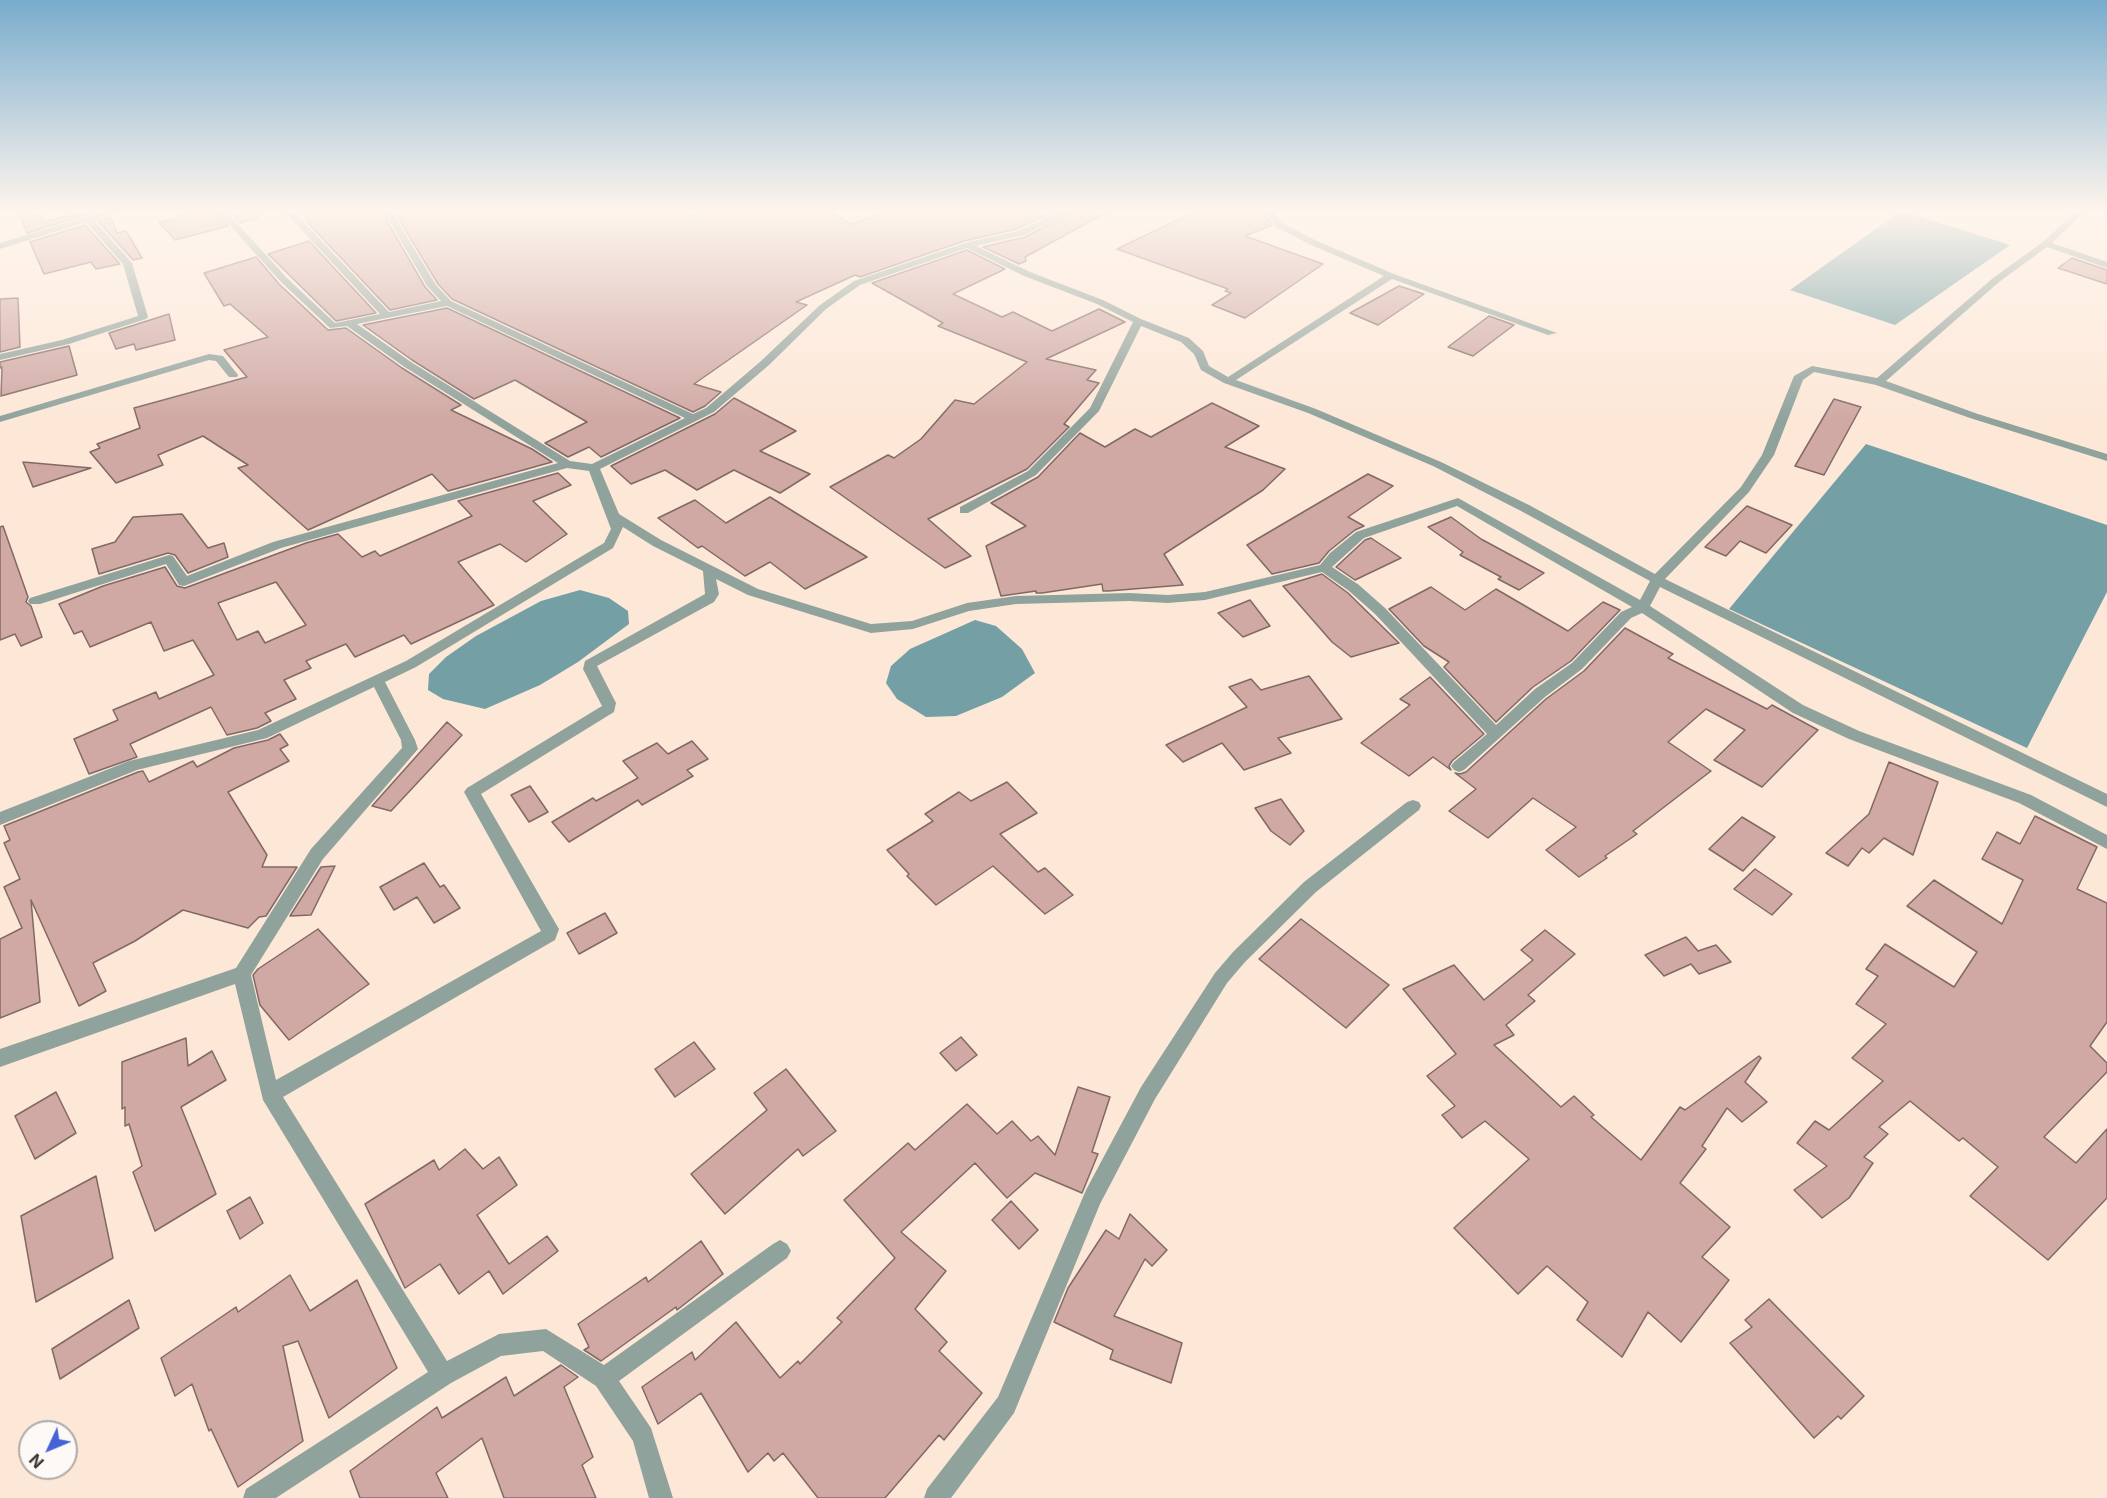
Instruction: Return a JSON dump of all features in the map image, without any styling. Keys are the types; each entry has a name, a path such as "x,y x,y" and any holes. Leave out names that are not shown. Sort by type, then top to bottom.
{"street":[{"path":"0,357 65,342 143,317 132,281"},
{"path":"285,281 333,326 448,303"},
{"path":"354,281 386,315"},
{"path":"429,281 448,303 695,419"},
{"path":"347,322 407,364 567,464 594,468 710,410 765,363 823,307 863,281"},
{"path":"1045,281 1100,302 1138,321 1185,340 1199,353 1205,368 1228,381 1312,411 1437,464 1526,508 1657,580 2107,801"},
{"path":"1228,381 1383,281"},
{"path":"1405,281 1552,333"},
{"path":"1878,382 1995,281"},
{"path":"964,510 1032,473 1095,409 1138,321"},
{"path":"0,419 209,357 219,358 233,375"},
{"path":"1460,766 1540,693 1577,666 1626,615 1643,607 1657,580 1751,481 1768,455 1798,378 1812,369 1878,382 1974,416 2107,458"},
{"path":"35,601 169,559 184,582 277,545 567,464"},
{"path":"0,819 134,765 262,734 411,664 609,545 616,529 614,516 594,468"},
{"path":"614,516 709,571 753,592 871,629 913,625 967,607 1016,600 1129,597 1168,599 1205,596 1324,568 1334,556 1360,535 1458,502 1643,607 1798,709 1854,735 2025,799 2107,843"},
{"path":"1324,568 1354,588 1380,611 1496,734"},
{"path":"270,1094 549,935 550,929 472,792 609,708 609,703 590,669 590,664 710,599 712,594 709,571"},
{"path":"0,1058 242,974 261,947 317,854 410,749 408,740 377,680"},
{"path":"936,1498 1006,1405 1093,1197 1148,1093 1221,978 1239,957 1310,887 1413,806"},
{"path":"242,974 270,1094 443,1375"},
{"path":"604,1378 780,1251"},
{"path":"255,1498 443,1375 499,1345 546,1341 604,1378 643,1436 661,1498"}],"water":[{"path":"1803,281 1958,281 1895,325 1790,290"},
{"path":"1866,444 2107,525 2107,592 2027,748 1729,609"},
{"path":"580,590 609,598 628,611 629,624 578,662 540,685 485,709 443,699 428,690 429,674 446,657 476,636 541,601"},
{"path":"975,620 996,626 1022,649 1035,673 1002,697 956,716 926,717 897,699 886,683 891,666 910,649"}],"building":[{"path":"209,281 276,281 328,330 346,328 402,368 461,405 451,410 532,449 552,462 448,491 432,474 308,530 238,468 248,465 203,436 158,455 163,465 116,483 90,452 100,448 97,444 140,428 134,408 247,377 224,350 268,337 230,304 224,306"},
{"path":"295,281 346,281 376,313 336,321"},
{"path":"363,281 421,281 437,300 390,310"},
{"path":"436,281 842,281 796,302 807,305 694,384 721,392 705,406 693,412 452,299"},
{"path":"878,281 980,281 953,294 1002,317 1013,312 1052,331 1099,309 1125,322 1046,359 1096,370 1087,380 1099,383 1064,424 1069,427 1027,469 928,519 971,556 945,568 830,487 888,455 894,458 921,439 955,400 974,404 1027,362 938,326 943,323 872,283"},
{"path":"1206,281 1299,281 1245,318 1212,305 1231,293 1225,291 1228,289"},
{"path":"1399,286 1424,294 1378,325 1350,313"},
{"path":"18,298 20,347 0,352 0,299"},
{"path":"447,308 680,418 601,457 589,447 568,457 545,443 587,422 515,380 474,399 412,360 363,325"},
{"path":"169,314 175,340 136,350 134,344 116,349 109,333"},
{"path":"1489,316 1514,325 1473,356 1448,347"},
{"path":"69,346 77,375 1,396 2,367 0,368 0,362"},
{"path":"734,398 796,431 760,451 810,474 780,493 734,470 697,490 665,470 631,484 611,466 715,414"},
{"path":"1834,399 1861,407 1824,475 1795,466"},
{"path":"1212,403 1259,426 1225,447 1285,469 1263,490 1164,554 1183,585 1103,591 1102,584 1042,593 1036,593 1036,591 1001,596 986,546 1026,526 991,503 1038,477 1080,433 1105,447 1135,429 1151,437"},
{"path":"23,462 91,468 33,487"},
{"path":"558,473 571,485 533,501 567,534 526,562 500,544 458,562 494,605 411,644 404,635 355,657 346,644 306,661 311,668 284,680 296,699 265,713 271,721 257,728 227,735 211,707 130,744 137,757 89,774 74,739 118,720 113,710 156,692 159,699 214,675 193,640 164,651 151,622 90,647 82,631 74,634 59,604 103,586 165,567 177,586 185,588 306,543 338,534 362,557 375,551 380,556 472,516 458,501","holes":["276,582 306,625 265,643 258,631 237,640 218,603"]},
{"path":"1368,474 1393,486 1348,517 1364,526 1355,530 1329,551 1319,563 1272,574 1247,545"},
{"path":"770,497 867,557 805,589 770,562 745,576 702,546 698,548 658,518 695,500 726,523"},
{"path":"1747,506 1792,525 1766,553 1740,541 1726,556 1705,547"},
{"path":"182,514 208,548 224,543 228,557 188,573 175,555 168,553 99,574 92,549 115,542 133,517"},
{"path":"1451,517 1481,539 1544,573 1519,590 1498,579 1501,577 1460,555 1463,552 1428,527"},
{"path":"3,526 28,597 26,602 31,606 42,637 21,646 15,634 0,640 0,527"},
{"path":"1371,538 1401,558 1355,580 1336,567 1365,540"},
{"path":"1322,574 1348,593 1399,643 1351,657 1332,642 1283,586"},
{"path":"1431,587 1465,610 1496,589 1568,631 1603,602 1620,610 1571,661 1533,687 1496,722 1444,667 1449,662 1424,646 1389,609"},
{"path":"1250,600 1270,626 1243,637 1218,613"},
{"path":"1625,628 1673,654 1668,658 1767,709 1772,705 1818,730 1762,787 1714,760 1745,730 1706,709 1668,742 1711,771 1633,831 1637,834 1579,877 1546,850 1576,827 1533,798 1488,838 1449,811 1476,789 1455,773 1466,772 1546,699 1584,671"},
{"path":"1309,676 1342,719 1278,738 1291,753 1244,770 1222,743 1183,762 1166,745 1247,707 1229,687 1251,679 1261,690"},
{"path":"1430,677 1484,734 1452,761 1449,766 1451,770 1433,757 1409,776 1361,743 1410,705 1400,699"},
{"path":"447,722 462,735 391,811 372,806"},
{"path":"280,734 288,745 280,749 289,761 228,792 267,855 262,867 297,867 266,916 259,917 248,928 183,910 135,941 93,963 106,991 79,1006 31,900 40,1002 0,1018 0,939 22,928 4,887 20,879 4,843 10,840 4,826 138,772 143,771 149,782 193,761 197,767 234,748 268,740"},
{"path":"692,741 708,759 687,770 693,776 642,805 638,800 569,842 552,822 593,798 596,801 638,778 623,761 657,743 668,754"},
{"path":"1889,762 1938,782 1913,855 1884,838 1869,853 1862,848 1848,866 1826,853 1869,814"},
{"path":"1007,782 1037,813 1000,834 1038,872 1045,868 1073,895 1045,914 993,866 936,905 907,876 909,874 887,850 933,821 925,814 959,792 971,801"},
{"path":"530,786 548,812 529,822 511,795"},
{"path":"1281,799 1304,831 1290,845 1271,831 1255,808"},
{"path":"2035,816 2097,847 2077,889 2107,903 2107,1022 2090,1046 2107,1063 2107,1072 2044,1137 2076,1163 2107,1129 2107,1198 2048,1260 1970,1196 1998,1167 1963,1138 1959,1141 1910,1101 1879,1127 1888,1134 1864,1157 1873,1163 1849,1198 1822,1218 1794,1190 1827,1166 1797,1143 1815,1121 1829,1130 1883,1081 1852,1058 1886,1024 1856,1004 1878,976 1866,969 1885,944 1954,987 1977,952 1907,906 1934,880 2002,924 2023,880 1982,859 1997,832 2020,844"},
{"path":"1742,817 1775,837 1743,871 1709,849"},
{"path":"424,863 440,887 444,885 460,908 434,923 417,897 394,910 380,887"},
{"path":"335,866 311,915 290,916 321,867"},
{"path":"1755,869 1792,894 1772,915 1734,889"},
{"path":"605,913 617,933 579,954 567,933"},
{"path":"1301,919 1389,985 1346,1028 1259,959"},
{"path":"318,929 369,984 289,1040 260,1005 253,975 258,969"},
{"path":"1545,930 1575,954 1528,995 1535,1001 1506,1025 1514,1035 1494,1045 1561,1107 1574,1096 1594,1115 1591,1117 1641,1160 1680,1107 1685,1110 1759,1056 1761,1058 1745,1082 1767,1102 1742,1122 1727,1108 1702,1146 1706,1149 1680,1183 1730,1227 1702,1257 1729,1280 1681,1342 1648,1312 1622,1357 1577,1320 1588,1302 1547,1266 1518,1294 1454,1228 1529,1159 1485,1121 1462,1138 1442,1115 1455,1106 1427,1076 1456,1054 1403,989 1454,965 1484,1000 1533,960 1521,950"},
{"path":"1686,937 1698,951 1716,945 1731,962 1699,974 1691,964 1664,976 1645,955"},
{"path":"961,1037 977,1055 956,1071 940,1053"},
{"path":"186,1038 188,1066 212,1051 226,1080 181,1107 216,1194 155,1231 133,1172 142,1166 129,1124 125,1126 125,1107 122,1109 122,1062"},
{"path":"694,1042 715,1069 675,1097 655,1069"},
{"path":"786,1069 836,1131 803,1156 798,1149 725,1214 691,1174 767,1110 754,1093"},
{"path":"1078,1087 1110,1097 1092,1152 1098,1154 1082,1193 1035,1173 1007,1198 975,1163 901,1232 946,1271 915,1309 947,1342 939,1351 982,1393 944,1440 939,1435 885,1498 818,1498 783,1453 774,1461 768,1453 748,1472 701,1393 658,1424 642,1387 692,1352 695,1360 736,1322 780,1378 798,1361 800,1364 842,1322 837,1318 895,1258 844,1200 908,1143 915,1150 967,1104 997,1134 1012,1121 1031,1141 1038,1136 1055,1155"},
{"path":"56,1092 76,1133 35,1159 15,1116"},
{"path":"465,1149 483,1169 499,1157 517,1185 477,1215 509,1264 547,1236 558,1251 503,1294 489,1271 459,1294 440,1264 405,1288 365,1204 434,1160 439,1170"},
{"path":"96,1176 113,1258 36,1302 21,1216"},
{"path":"250,1197 263,1223 240,1239 227,1211"},
{"path":"1011,1201 1038,1230 1019,1249 992,1220"},
{"path":"1130,1214 1167,1250 1152,1266 1145,1259 1114,1316 1182,1343 1171,1383 1110,1359 1113,1350 1054,1322 1068,1288 1106,1230 1119,1239"},
{"path":"701,1241 723,1274 677,1310 676,1307 601,1361 584,1350 589,1347 578,1324 646,1277 648,1282"},
{"path":"290,1275 310,1311 357,1280 397,1368 329,1418 298,1341 283,1346 303,1441 238,1487 211,1429 209,1431 192,1384 175,1396 161,1358 236,1307 238,1312"},
{"path":"1769,1299 1864,1396 1841,1419 1838,1416 1814,1438 1730,1343 1752,1327 1745,1320"},
{"path":"129,1300 139,1328 60,1379 52,1349"},
{"path":"561,1365 578,1377 564,1387 593,1457 582,1465 596,1498 504,1498 482,1438 436,1473 448,1498 360,1498 350,1471 437,1407 442,1418 506,1377 514,1396"}]}
